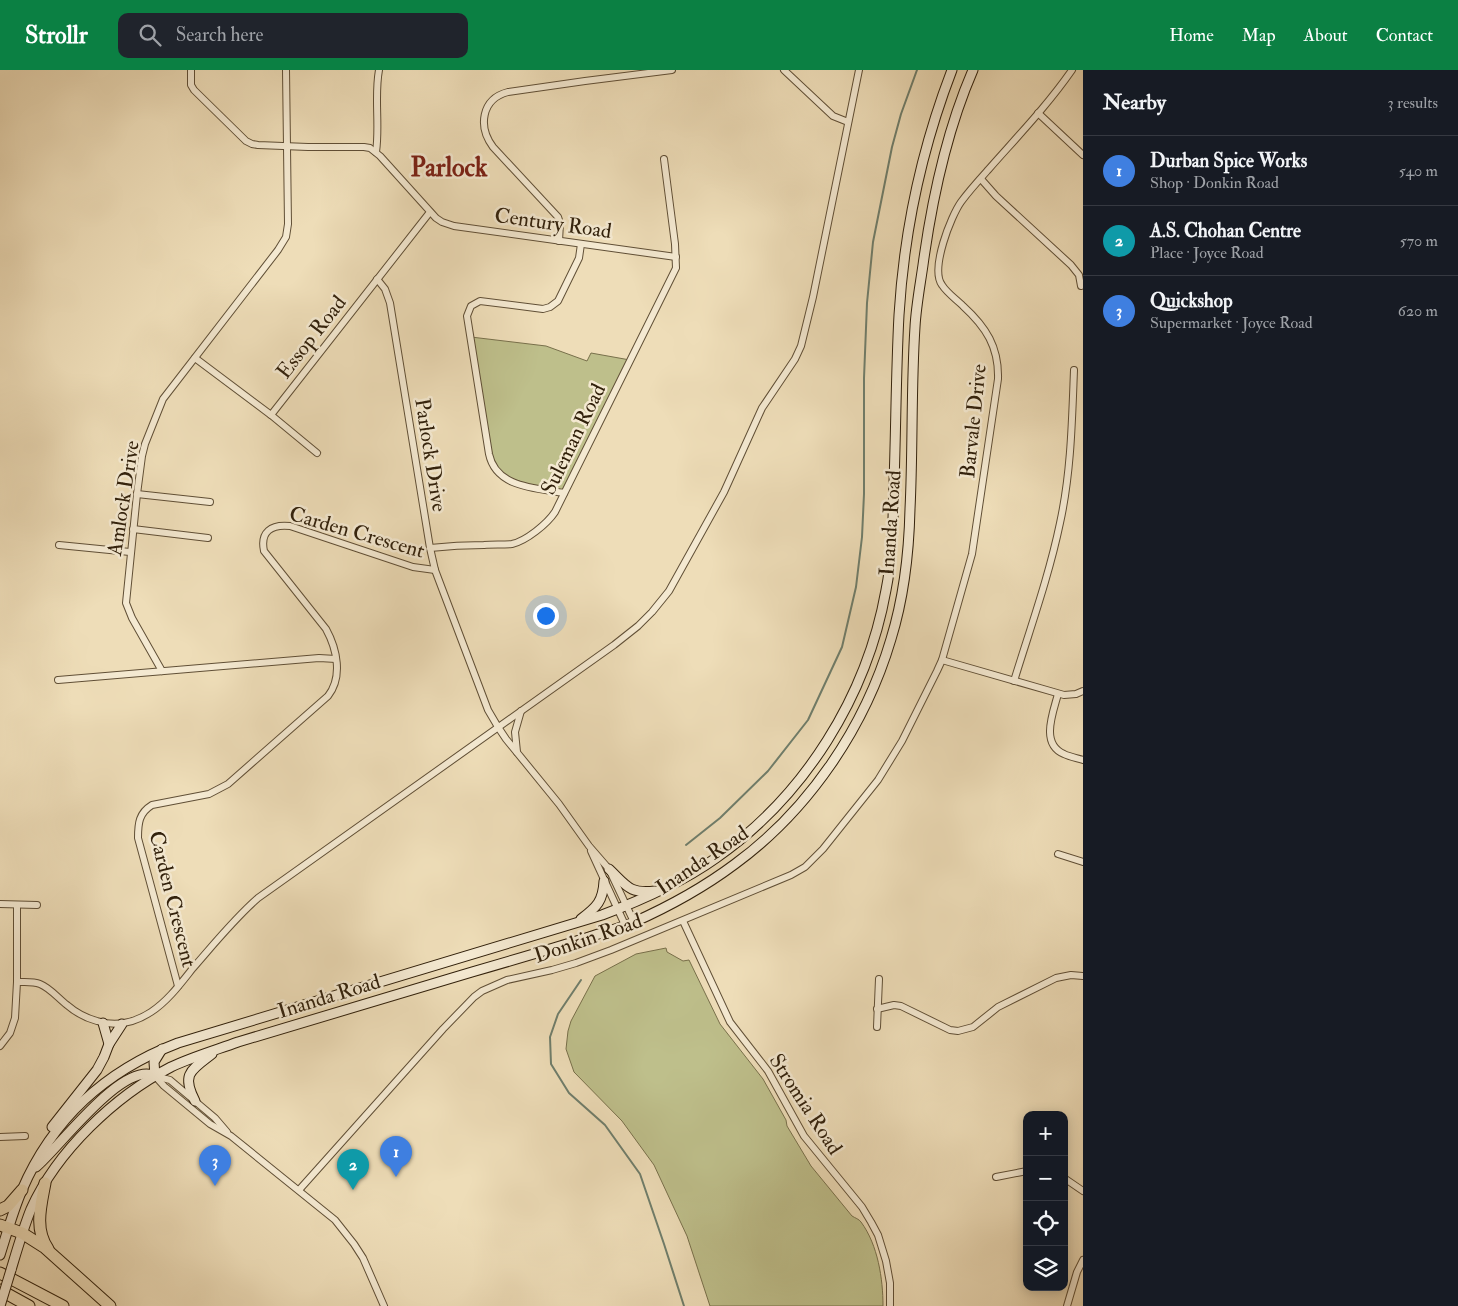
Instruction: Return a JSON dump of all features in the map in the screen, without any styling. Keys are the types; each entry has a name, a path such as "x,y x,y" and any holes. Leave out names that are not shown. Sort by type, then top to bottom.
{"highway":[{"path":"45,1183 39,1226 45,1244 54,1256"},
{"path":"0,1210 8,1206 22,1190"},
{"path":"4,1226 22,1233 44,1247 110,1306"},
{"path":"5,1272 63,1306"},
{"path":"0,1290 29,1306"}],"main road":[{"name":"Inanda Road","path":"0,1255 4,1226 32,1170 59,1127 82,1101 124,1068 162,1049 196,1037 628,906 662,890 719,856 756,826 792,788 818,754 845,710 870,652 886,590 892,539 903,271 910,221 930,135 952,70"},
{"name":"Inanda Road","path":"0,1306 5,1272 32,1208 45,1183 61,1160 92,1126 121,1100 155,1076 188,1060 247,1039 630,924 672,903 737,863 786,819 820,780 844,744 878,678 891,640 905,577 910,511 915,327 929,220 942,161 973,70"},
{"path":"609,869 635,891 641,893 662,890"},
{"path":"575,923 596,906 603,892 604,881"},
{"path":"103,1023 110,1044"},
{"path":"32,1170 33,1160 50,1130 96,1070 122,1024"},
{"path":"32,1170 45,1159 74,1126 99,1102 128,1080 138,1075 148,1073 155,1076 154,1062 162,1049"},
{"path":"195,1101 188,1085 189,1076 200,1062 218,1049"}],"street":[{"path":"191,70 191,84 194,90 246,141 252,144 308,148 370,148 376,152 430,212 377,279"},
{"name":"Amlock Drive","path":"162,671 132,618 126,603 139,472 145,444 163,399 286,237 288,224 286,70"},
{"path":"376,152 379,70"},
{"path":"559,241 560,223 558,217 490,142 484,129 485,114 494,99 505,93 612,74 672,70"},
{"path":"784,70 834,116 848,122"},
{"path":"17,982 40,984 85,1017 103,1023 122,1024 151,1012 178,986 258,898 614,645 638,626 662,601 724,492 762,408 795,359 801,346 859,70"},
{"name":"Barvale Drive","path":"942,660 972,554 998,379 998,366 996,355 987,333 969,311 941,284 938,278 938,270 946,235 961,202 1038,113 1072,70"},
{"path":"1038,113 1083,155"},
{"name":"Suleman Road","path":"430,548 514,543 528,536 549,521 555,512 675,272 676,257 664,159"},
{"path":"981,179 996,196 1071,265 1079,275 1081,286"},
{"name":"Century Road","path":"430,212 442,222 454,226 676,257"},
{"path":"564,493 517,485 500,475 493,467 489,454 467,316 471,306 480,302 543,309 550,308 558,300 579,258 581,244"},
{"name":"Parlock Drive","path":"377,279 385,289 390,303 435,570 488,710 517,752 559,804 589,846 609,869 628,906 630,924"},
{"name":"Essop Road","path":"270,415 377,279"},
{"path":"195,358 317,452"},
{"path":"1014,681 1046,578 1060,523 1070,458 1074,370"},
{"path":"136,494 210,502"},
{"name":"Carden Crescent","path":"178,986 138,838 140,818 146,808 152,805 209,794 228,784 328,696 336,681 335,648 326,629 264,551 266,533 276,526 290,526 413,567 435,570"},
{"path":"133,529 208,538"},
{"path":"59,545 130,552"},
{"path":"58,680 319,658 336,659"},
{"path":"942,660 1058,694 1069,696 1083,691"},
{"name":"Donkin Road","path":"299,1190 474,997 506,980 576,963 683,921 791,875 815,858 855,811 882,773 902,741 942,660"},
{"path":"1058,694 1050,727 1051,740 1055,747 1064,754 1083,760"},
{"path":"517,752 515,732 522,710"},
{"name":"Parlock Drive","path":"589,846 618,909 630,924"},
{"path":"1058,854 1083,862"},
{"path":"0,904 37,905"},
{"path":"0,1046 14,1024 17,982 17,905"},
{"name":"Stromia Road","path":"683,921 730,1022 768,1071 804,1136 862,1207 878,1235 890,1283 890,1306"},
{"path":"877,1009 894,1005 901,1006 950,1030 966,1030 1003,1004 1056,978 1071,975 1083,976"},
{"path":"877,1027 879,978"},
{"path":"155,1076 170,1080 215,1118 231,1136"},
{"path":"155,1076 164,1086 210,1124 231,1136 335,1220 354,1244 373,1278 384,1306"},
{"path":"0,1137 25,1136"},
{"path":"996,1177 1023,1172"},
{"path":"1068,1181 1083,1191"},
{"path":"1067,1306 1077,1272 1083,1260"}],"green space":[{"path":"471,337 546,346 587,361 591,353 630,360 564,492 530,485 507,477 494,465"},
{"path":"666,948 667,952 683,961 689,960 720,1024 763,1079 786,1120 787,1126 811,1166 852,1216 860,1221 867,1231 878,1263 883,1306 710,1306 687,1236 654,1165 622,1121 574,1072 566,1049 571,1021 595,976 636,954"}],"waterway":[{"path":"686,845 720,818 768,771 808,720 842,647 856,587 862,537 864,378 867,303 873,242 892,147 901,114 917,70"},
{"path":"581,980 558,1014 550,1037 551,1064 569,1093 605,1125 640,1174 684,1306"}],"place":[{"name":"Durban Spice Works","path":"396,1177"},
{"name":"Quickshop","path":"215,1186"},
{"name":"A.S. Chohan Centre","path":"353,1190"}],"district":[{"name":"Parlock","path":"449,167"}]}
